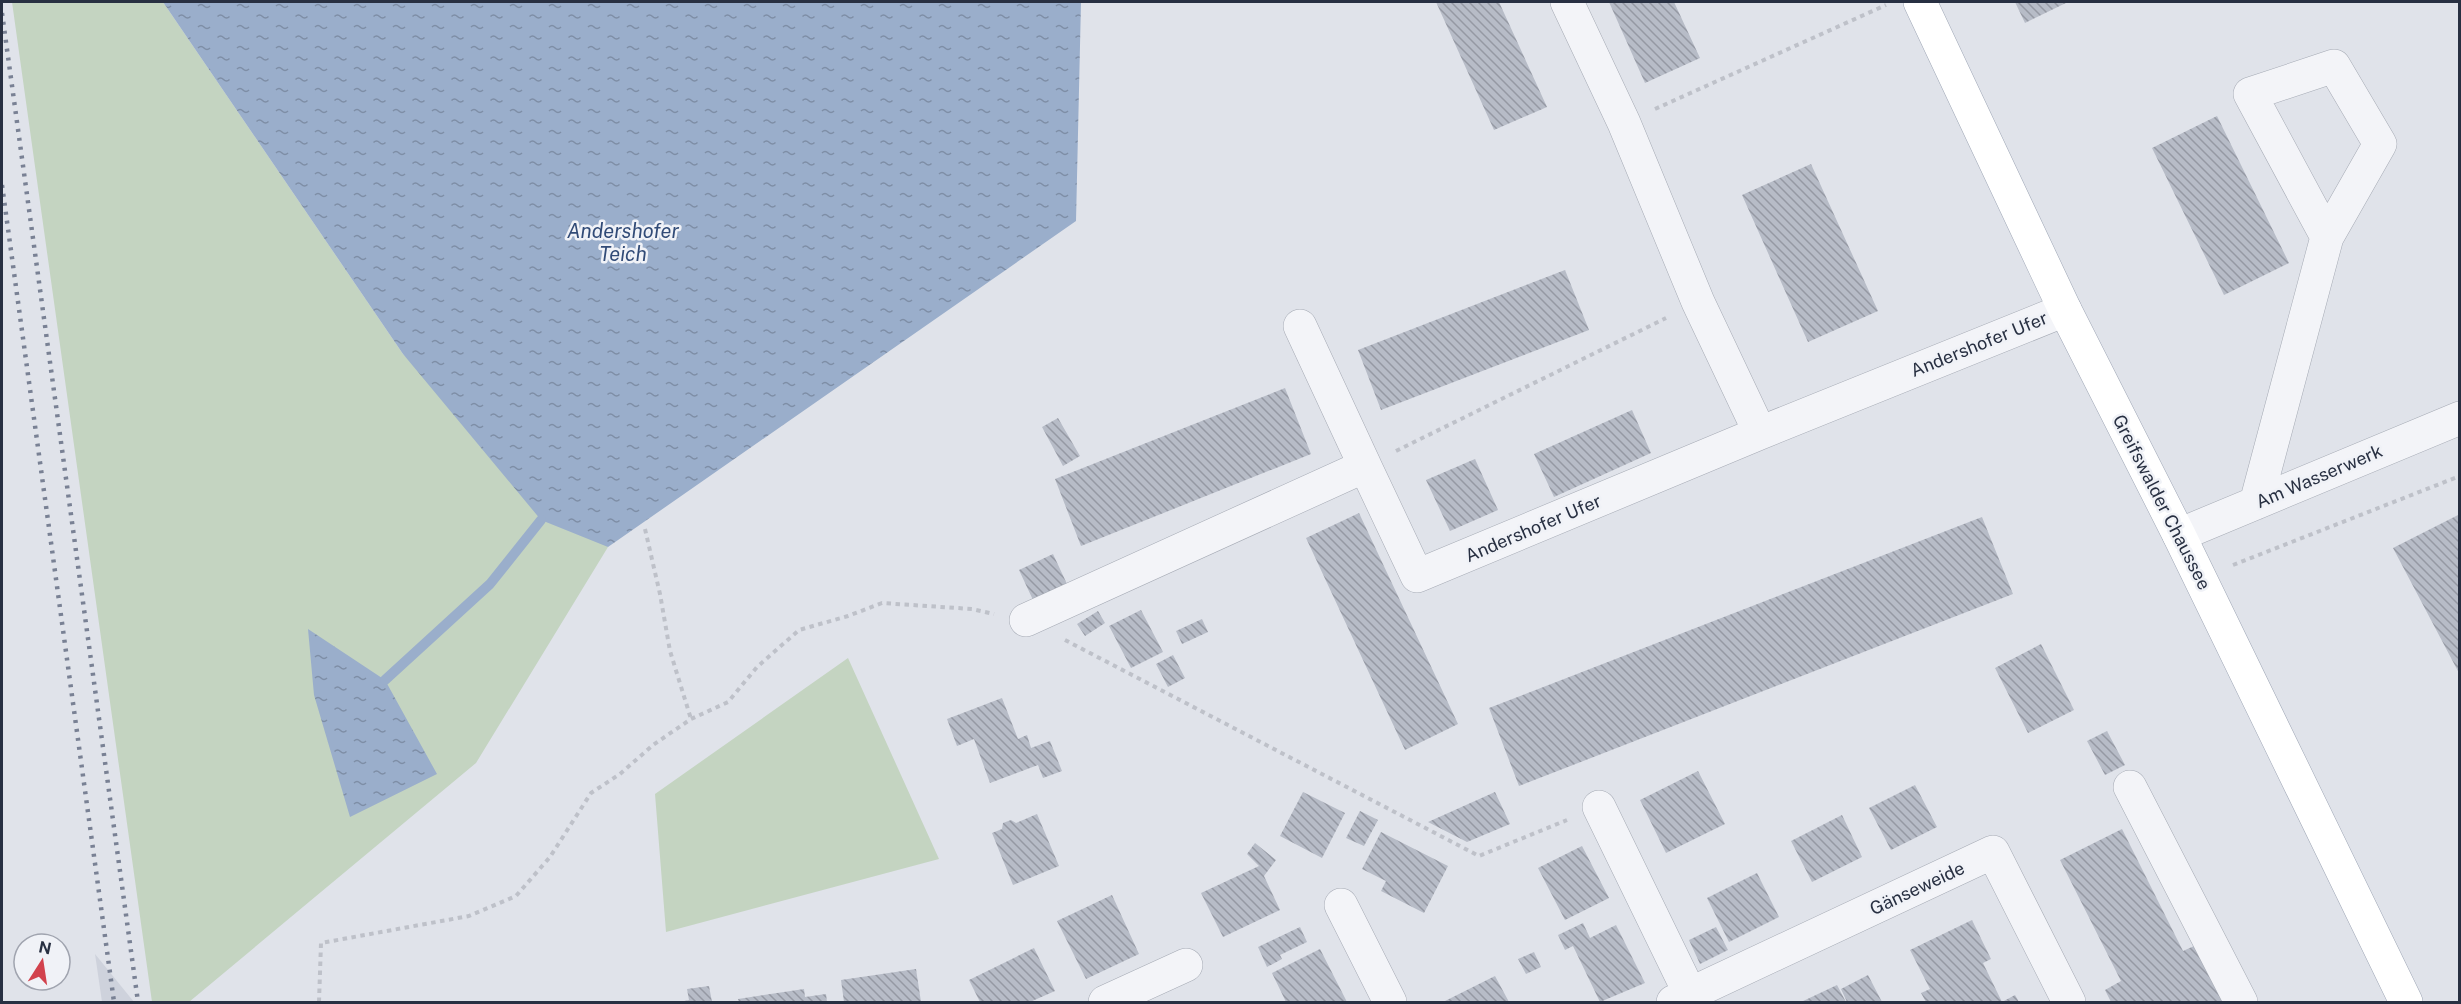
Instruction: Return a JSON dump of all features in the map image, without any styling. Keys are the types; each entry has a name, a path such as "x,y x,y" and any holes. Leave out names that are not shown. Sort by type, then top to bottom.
{"main road":[{"name":"Greifswalder Chaussee","path":"1920,2 2065,310 2180,535 2406,1002"}],"street":[{"path":"1567,2 1624,123 1698,302 1760,433"},
{"path":"2256,503 2327,237 2380,144 2334,66 2250,94 2327,237"},
{"name":"Andershofer Ufer","path":"1300,326 1417,576 1760,433 2065,310"},
{"name":"Am Wasserwerk","path":"2180,535 2460,418"},
{"path":"1026,620 1365,466"},
{"path":"2130,787 2241,1002"},
{"name":"Gänseweide","path":"1599,807 1686,1000 1993,852 2069,1002"},
{"path":"1341,905 1390,1002"},
{"path":"1105,1002 1185,965"}],"path":[{"path":"1624,123 1895,2"},
{"path":"1365,466 1698,302"},
{"path":"2226,568 2460,476"},
{"path":"645,529 670,651 691,719"},
{"path":"319,1002 321,943 469,916 516,896 550,857 591,793 620,774 653,745 691,719 728,702 757,667 799,630 848,616 882,603 972,609 1026,620 1479,856 1599,807"}],"shaded area":[{"path":"95,954 134,1002 102,1002"}],"green space":[{"path":"12,2 163,2 403,354 608,547 476,763 189,1002 152,1002"},
{"path":"848,658 939,859 666,932 655,794"}],"water":[{"name":"Andershofer Teich","path":"163,2 1081,2 1076,221 608,547 541,520 403,354"},
{"path":"308,629 385,680 437,774 350,817 314,695"}],"building":[{"path":"1436,2 1499,2 1547,107 1494,130"},
{"path":"1609,2 1674,2 1700,58 1645,83"},
{"path":"2015,2 2068,2 2025,23"},
{"path":"2217,116 2289,263 2224,295 2152,148"},
{"path":"1811,164 1878,311 1808,342 1742,195"},
{"path":"1565,270 1589,330 1381,410 1358,350"},
{"path":"1285,388 1311,454 1081,546 1055,479"},
{"path":"1632,410 1651,453 1554,497 1534,454"},
{"path":"1058,418 1080,456 1063,466 1042,427"},
{"path":"1475,459 1498,510 1450,531 1426,480"},
{"path":"1359,513 1458,724 1405,750 1306,538"},
{"path":"2460,514 2460,675 2393,548"},
{"path":"1982,517 2013,594 1519,786 1489,708"},
{"path":"1053,554 1067,584 1033,600 1019,570"},
{"path":"1141,610 1163,652 1131,668 1109,626"},
{"path":"1098,611 1105,623 1085,636 1077,624"},
{"path":"1202,619 1208,632 1182,644 1176,631"},
{"path":"2041,644 2074,710 2028,733 1995,668"},
{"path":"1173,655 1185,678 1168,687 1156,664"},
{"path":"1002,698 1018,739 1027,735 1031,748 1050,741 1062,771 1043,778 1038,765 990,783 974,739 957,746 947,719"},
{"path":"2107,731 2125,765 2105,775 2087,741"},
{"path":"1698,771 1725,824 1666,853 1640,800"},
{"path":"1915,785 1937,827 1891,850 1869,808"},
{"path":"1303,792 1345,813 1322,858 1280,836"},
{"path":"1495,792 1510,824 1467,842 1428,822"},
{"path":"1360,811 1378,820 1364,846 1346,838"},
{"path":"1037,814 1059,866 1013,885 992,833 1002,829 1003,823 1011,820 1016,823"},
{"path":"1842,815 1862,857 1812,882 1791,841"},
{"path":"2122,829 2183,951 2194,946 2223,1002 2111,1002 2105,990 2121,981 2060,860"},
{"path":"1381,832 1448,866 1424,913 1381,891 1386,881 1362,869"},
{"path":"1255,843 1276,860 1264,876 1280,910 1223,937 1201,893 1259,866 1247,854"},
{"path":"1582,846 1609,898 1565,920 1538,868"},
{"path":"1757,873 1779,917 1729,942 1707,898"},
{"path":"1112,895 1139,954 1086,979 1057,921"},
{"path":"1972,920 1991,959 1983,963 2002,1002 1926,1002 1921,993 1930,989 1910,950"},
{"path":"1583,923 1590,938 1616,925 1645,983 1600,1002 1573,946 1565,950 1558,935"},
{"path":"1300,927 1307,942 1280,955 1282,959 1267,967 1258,947"},
{"path":"1716,927 1728,950 1700,964 1689,940"},
{"path":"1034,948 1055,991 1030,1002 980,1002 969,980"},
{"path":"1320,949 1347,1002 1286,1002 1272,973"},
{"path":"1534,952 1541,967 1526,974 1518,959"},
{"path":"916,969 921,1002 844,1002 841,980"},
{"path":"1868,975 1882,1002 1847,1002 1841,989"},
{"path":"1495,976 1509,1002 1443,1002"},
{"path":"1837,985 1846,1002 1801,1002"},
{"path":"709,986 712,1002 680,1002 689,1000 687,989"},
{"path":"804,989 805,997 826,994 827,1002 739,1002 738,999"},
{"path":"2015,995 2019,1002 2002,1002"}],"waterway":[{"path":"385,680 490,584 541,520"}],"railway":[{"path":"2,13 138,1002"},
{"path":"2,185 114,1002"}]}
